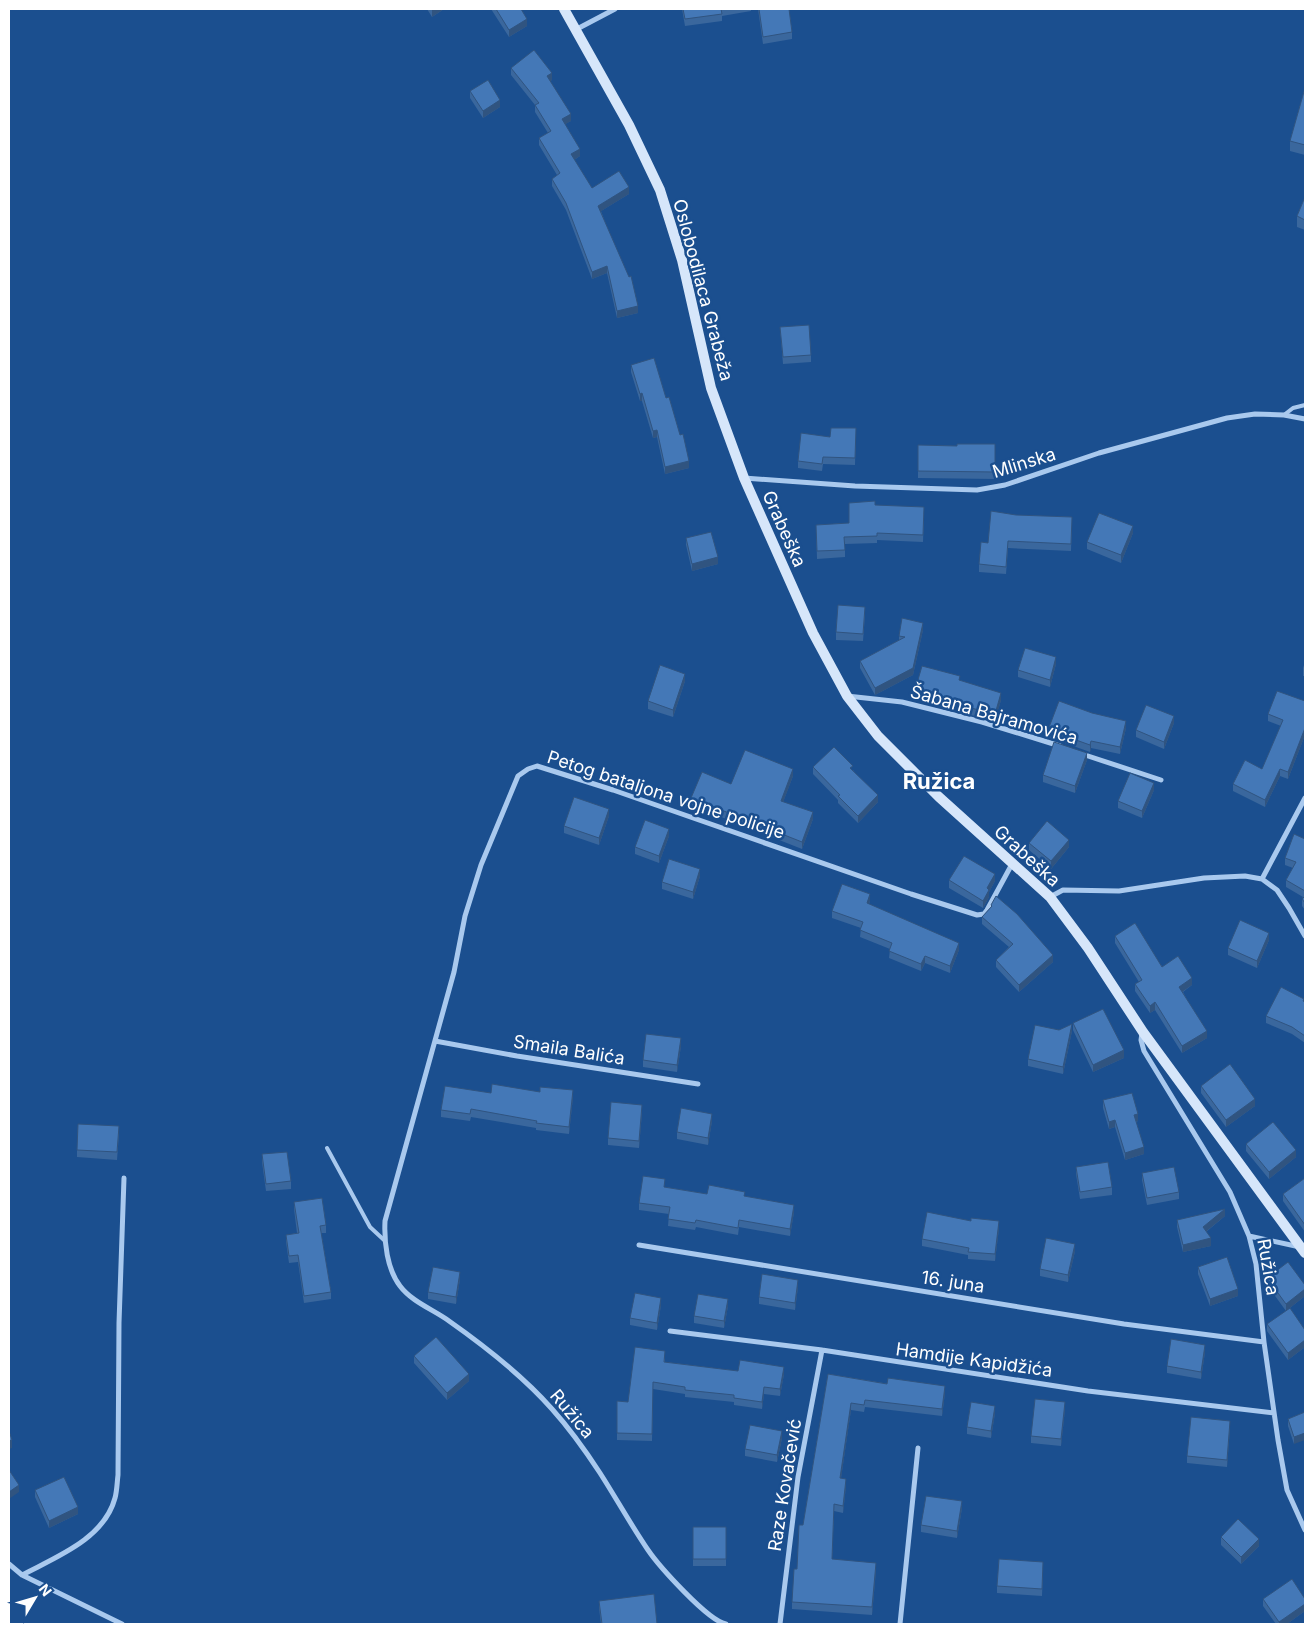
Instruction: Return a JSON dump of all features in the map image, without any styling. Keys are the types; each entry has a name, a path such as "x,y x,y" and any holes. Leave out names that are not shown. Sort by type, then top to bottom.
{"street":[{"name":"Oslobodilaca Grabeža","path":"564,9 577,29 629,125 660,190 682,260 711,388 744,478"},
{"path":"577,29 614,9"},
{"name":"Mlinska","path":"744,478 855,486 977,490 1005,485 1099,453 1227,418 1255,414 1284,415 1305,419"},
{"name":"Grabeška","path":"744,478 813,633 847,696 878,736 939,797 1050,897 1088,948 1143,1032 1303,1250"},
{"name":"Šabana Bajramovića","path":"847,696 902,702 982,722 1067,749"},
{"name":"Šabana Bajramovića","path":"1076,752 1161,780"},
{"name":"Petog bataljona vojne policije","path":"384,1240 385,1221 454,972 465,916 481,864 518,776 528,768 537,766 554,770 911,894 977,915 984,914 987,910 1012,864"},
{"path":"1262,878 1305,798"},
{"path":"1050,897 1063,890 1119,891 1204,878 1245,876 1262,878 1277,890 1290,908 1305,936"},
{"name":"Ružica","path":"1143,1032 1141,1040 1144,1051 1230,1192 1249,1236 1256,1264 1264,1342 1287,1490 1305,1530"},
{"name":"Smaila Balića","path":"435,1041 516,1056 698,1084"},
{"path":"22,1574 77,1545 99,1528 115,1499 118,1475 119,1324 124,1178"},
{"path":"1249,1236 1303,1250"},
{"name":"Ružica","path":"384,1240 392,1271 400,1287 415,1300 442,1315 475,1339 552,1408 590,1458 649,1551 702,1609 723,1624"},
{"name":"16. juna","path":"638,1245 1124,1324 1264,1342"},
{"name":"Hamdije Kapidžića","path":"670,1331 822,1350 915,1366 1088,1391 1274,1413"},
{"name":"Raze Kovačević","path":"780,1624 798,1477 822,1350"},
{"path":"900,1624 918,1448"},
{"path":"9,1564 22,1574 122,1624"}],"lane":[{"path":"1284,415 1294,408 1305,404"},
{"path":"327,1148 370,1227 384,1240"}],"building":[{"path":"496,9 521,9 527,19 509,30"},
{"path":"683,9 721,9 722,14 685,19"},
{"path":"759,9 789,9 792,32 763,37"},
{"path":"534,50 552,73 547,76 571,114 562,119 580,149 571,154 592,188 619,171 629,187 598,206 629,277 631,276 638,306 617,311 607,266 592,272 566,203 552,179 560,173 539,138 551,131 535,105 539,103 511,68"},
{"path":"488,80 500,100 483,111 470,91"},
{"path":"1305,88 1305,145 1290,141"},
{"path":"1305,197 1305,220 1297,216"},
{"path":"809,325 811,355 783,357 780,327"},
{"path":"654,358 666,398 669,397 680,435 683,434 689,461 665,467 657,430 653,431 642,393 640,394 631,365"},
{"path":"831,428 856,428 855,458 823,457 822,464 798,461 801,433 830,437"},
{"path":"957,444 995,444 995,472 918,471 918,445 957,446"},
{"path":"875,501 875,505 924,507 923,535 877,533 877,536 844,537 845,550 817,551 816,525 849,523 849,503"},
{"path":"991,511 1016,515 1072,517 1071,544 1008,541 1006,567 979,564 981,542 988,543"},
{"path":"1099,513 1133,526 1121,555 1087,542"},
{"path":"711,532 718,557 692,564 686,538"},
{"path":"838,605 865,607 863,634 836,632"},
{"path":"902,618 923,623 913,668 875,688 860,661 905,637 899,636"},
{"path":"1025,648 1056,657 1050,680 1018,670"},
{"path":"660,665 685,674 673,710 648,701"},
{"path":"922,666 960,676 959,680 1001,693 995,714 971,708 972,705 915,690"},
{"path":"1277,691 1305,701 1305,728 1288,772 1280,769 1265,800 1233,784 1245,760 1262,769 1283,720 1268,714"},
{"path":"1059,701 1092,713 1126,721 1120,747 1091,741 1090,745 1048,730"},
{"path":"1146,705 1174,716 1164,742 1136,730"},
{"path":"1054,742 1087,753 1075,786 1043,775"},
{"path":"834,747 853,766 850,768 878,795 858,816 813,767"},
{"path":"745,750 793,769 781,801 813,812 802,842 691,798 702,772 731,784"},
{"path":"1130,773 1154,783 1142,811 1118,801"},
{"path":"574,797 609,809 599,838 564,826"},
{"path":"645,820 669,829 659,856 635,847"},
{"path":"1047,821 1069,840 1051,861 1029,843"},
{"path":"1294,834 1305,839 1305,891 1286,880 1296,862 1285,858"},
{"path":"964,856 995,874 987,888 989,890 983,901 949,880"},
{"path":"669,859 700,869 693,892 662,882"},
{"path":"842,884 870,894 867,903 959,943 950,966 925,956 921,964 889,951 892,943 860,930 863,922 832,911"},
{"path":"996,896 1017,914 1053,955 1019,985 996,960 1013,944 982,917 992,906"},
{"path":"1240,920 1269,933 1257,961 1228,948"},
{"path":"1135,923 1162,967 1178,956 1192,978 1179,987 1207,1031 1182,1046 1155,1002 1150,1006 1135,984 1142,980 1115,936"},
{"path":"1281,987 1304,999 1305,1036 1292,1027 1266,1016"},
{"path":"1103,1009 1124,1050 1093,1065 1073,1023"},
{"path":"1072,1024 1063,1067 1028,1059 1035,1025 1059,1030"},
{"path":"646,1034 681,1038 677,1065 643,1060"},
{"path":"1230,1064 1255,1099 1226,1120 1201,1086"},
{"path":"492,1084 540,1092 540,1087 573,1090 569,1127 536,1123 537,1121 471,1109 470,1114 441,1110 445,1086 491,1093"},
{"path":"1132,1093 1138,1114 1134,1115 1144,1147 1125,1153 1115,1120 1109,1122 1103,1100"},
{"path":"611,1102 642,1105 639,1141 608,1138"},
{"path":"681,1108 712,1114 708,1138 677,1132"},
{"path":"1273,1122 1296,1150 1269,1172 1246,1144"},
{"path":"78,1124 119,1126 117,1152 77,1150"},
{"path":"287,1152 291,1181 266,1184 262,1154"},
{"path":"1108,1162 1112,1187 1080,1192 1076,1167"},
{"path":"1174,1167 1179,1192 1147,1198 1142,1173"},
{"path":"643,1176 665,1179 664,1187 707,1194 709,1185 745,1192 744,1196 794,1205 790,1229 739,1220 738,1228 696,1220 695,1223 668,1219 670,1207 639,1203"},
{"path":"1305,1178 1305,1225 1283,1194"},
{"path":"322,1198 326,1225 320,1226 331,1292 304,1296 298,1255 289,1256 286,1235 299,1233 294,1202"},
{"path":"1225,1209 1203,1227 1211,1238 1183,1245 1177,1220"},
{"path":"927,1212 971,1221 971,1218 999,1221 995,1254 968,1252 969,1248 922,1239"},
{"path":"1046,1238 1075,1244 1068,1275 1040,1269"},
{"path":"1227,1257 1238,1289 1210,1299 1198,1267"},
{"path":"1288,1262 1305,1285 1305,1289 1286,1304 1267,1278"},
{"path":"433,1267 460,1272 456,1297 428,1292"},
{"path":"762,1274 798,1280 795,1303 759,1297"},
{"path":"635,1293 661,1298 657,1323 630,1318"},
{"path":"698,1294 728,1299 724,1321 694,1316"},
{"path":"1290,1308 1305,1330 1305,1340 1288,1353 1267,1324"},
{"path":"436,1337 469,1374 447,1393 414,1356"},
{"path":"1171,1339 1205,1345 1201,1372 1167,1366"},
{"path":"635,1347 665,1351 664,1362 738,1371 740,1360 784,1367 780,1389 764,1387 762,1402 734,1398 734,1395 685,1390 685,1387 653,1382 652,1434 617,1433 617,1401 628,1402"},
{"path":"828,1374 887,1384 888,1378 945,1386 942,1409 865,1400 864,1405 851,1403 840,1478 846,1479 843,1506 834,1504 832,1559 876,1563 872,1607 792,1602 794,1569 797,1569 799,1525 803,1525"},
{"path":"1035,1399 1065,1402 1061,1439 1031,1436"},
{"path":"971,1402 995,1406 991,1431 967,1427"},
{"path":"1305,1412 1305,1433 1294,1437 1288,1419"},
{"path":"1191,1417 1230,1421 1227,1460 1187,1456"},
{"path":"750,1425 782,1431 777,1455 745,1449"},
{"path":"9,1470 19,1485 9,1492"},
{"path":"64,1477 78,1507 49,1521 35,1490"},
{"path":"926,1496 962,1501 957,1531 921,1525"},
{"path":"1238,1519 1259,1539 1241,1557 1221,1537"},
{"path":"693,1527 726,1527 726,1559 693,1559"},
{"path":"999,1559 1043,1562 1042,1589 997,1586"},
{"path":"1292,1579 1305,1599 1305,1604 1279,1622 1263,1599"},
{"path":"654,1594 657,1624 602,1624 599,1601"}],"district":[{"name":"Ružica","path":"939,781"}]}
